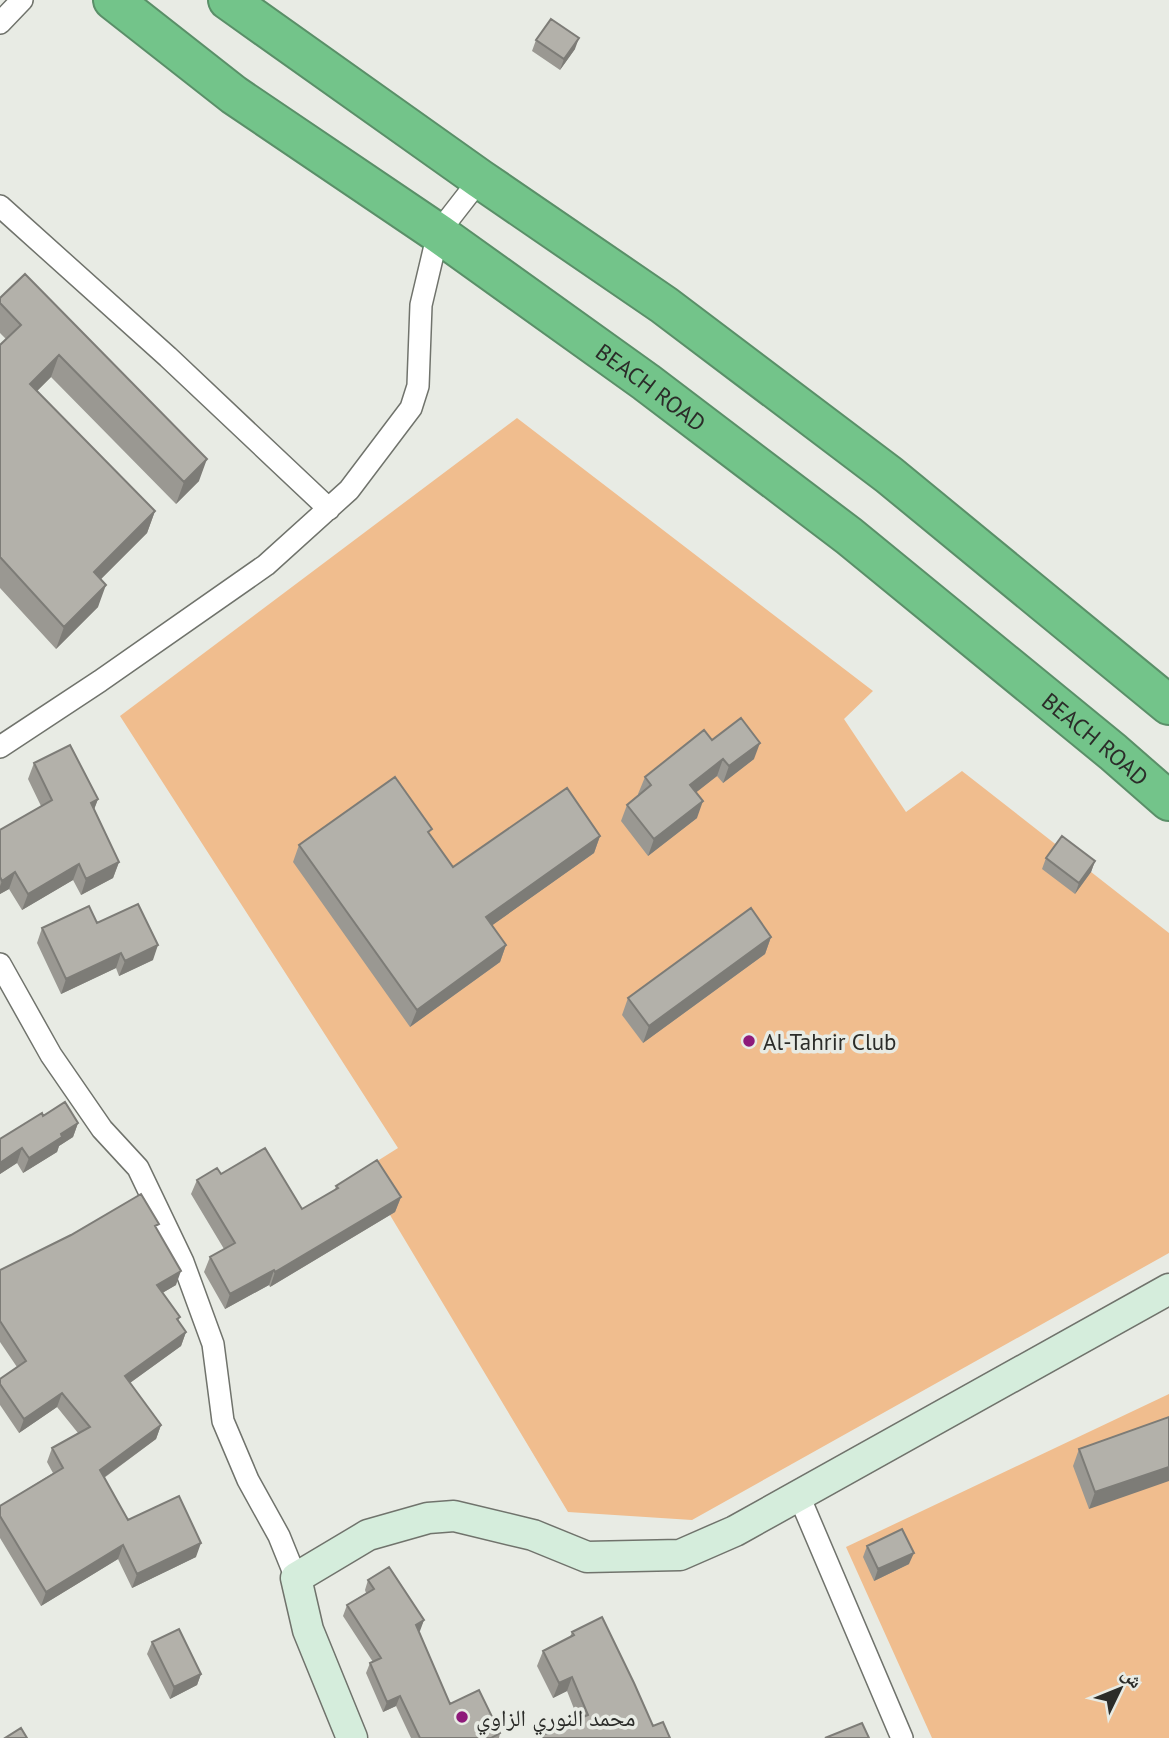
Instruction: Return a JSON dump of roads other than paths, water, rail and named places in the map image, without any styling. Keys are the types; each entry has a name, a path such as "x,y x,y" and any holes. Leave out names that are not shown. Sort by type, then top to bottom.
{"highway":[{"name":"BEACH ROAD","path":"113,0 234,95 438,233 646,382 849,536 1114,752 1169,801"},
{"path":"228,0 480,179 664,305 889,475 1169,705"}],"street":[{"path":"0,23 22,0"},
{"path":"0,747 266,565 349,490 411,408 418,386 421,305 438,233 480,179"},
{"path":"0,206 168,357 329,509"},
{"path":"0,964 51,1055 102,1129 138,1168 183,1262 213,1344 223,1421 248,1480 279,1536 296,1578 308,1630 352,1738"},
{"path":"296,1578 368,1535 428,1518 454,1516 533,1535 587,1557 680,1555 734,1531 799,1496 1169,1289"},
{"path":"799,1496 902,1738"}],"place":[{"name":"Al-Tahrir Club","path":"749,1041"},
{"name":"محمد النوري الزاوي","path":"462,1717"}]}
